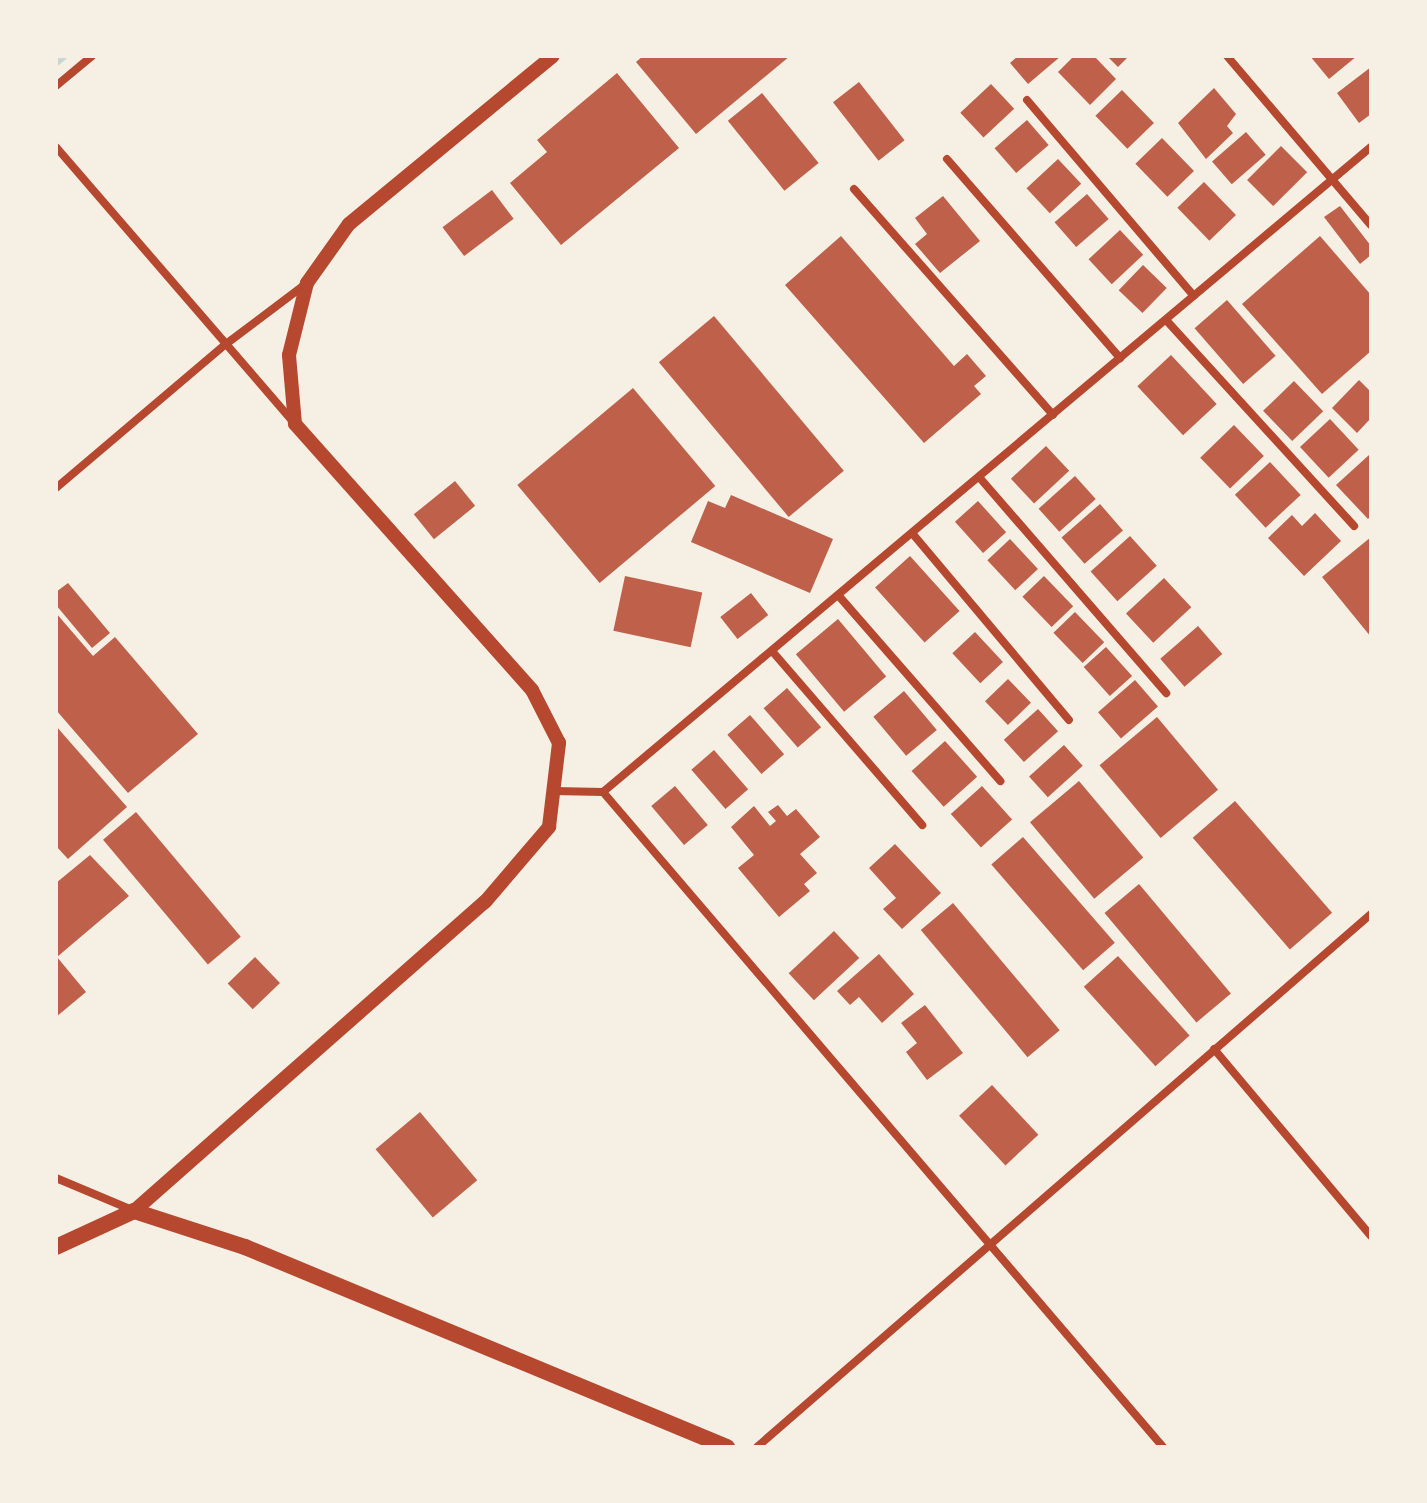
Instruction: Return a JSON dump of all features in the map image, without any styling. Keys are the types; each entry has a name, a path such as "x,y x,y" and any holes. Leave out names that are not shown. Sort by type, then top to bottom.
{"main road":[{"path":"56,1247 134,1211 245,1247 727,1447"}],"street":[{"path":"56,86 92,56"},
{"path":"56,488 226,344 307,283 349,224 553,56"},
{"path":"1227,56 1371,225"},
{"path":"1027,100 1194,296"},
{"path":"56,147 295,424 532,690 559,743 549,827 485,902 134,1211 56,1178"},
{"path":"554,791 603,792 1371,147"},
{"path":"947,159 1120,358"},
{"path":"854,189 1053,415"},
{"path":"295,424 289,355 307,283"},
{"path":"1166,320 1354,526"},
{"path":"979,477 1166,693"},
{"path":"912,533 1069,720"},
{"path":"838,595 1000,781"},
{"path":"772,651 922,825"},
{"path":"603,792 1163,1447"},
{"path":"757,1447 1371,914"},
{"path":"1214,1049 1371,1236"}],"building":[{"path":"643,56 790,56 696,134 636,62"},
{"path":"1018,56 1061,56 1028,84 1010,63"},
{"path":"1074,56 1094,56 1116,79 1090,105 1058,72"},
{"path":"1107,56 1129,56 1118,67"},
{"path":"1310,56 1357,56 1329,79"},
{"path":"1371,67 1371,114 1359,123 1337,93"},
{"path":"617,73 679,148 561,245 510,183 547,152 537,140"},
{"path":"859,82 905,140 879,161 833,102"},
{"path":"991,84 1014,109 983,138 960,113"},
{"path":"1214,88 1236,114 1227,126 1233,133 1206,159 1178,123"},
{"path":"1122,90 1154,123 1127,149 1095,116"},
{"path":"762,93 819,163 784,191 728,121"},
{"path":"1027,120 1049,145 1016,173 995,148"},
{"path":"1246,132 1266,155 1232,184 1212,162"},
{"path":"1162,138 1194,171 1167,197 1135,164"},
{"path":"1281,146 1307,172 1273,206 1247,180"},
{"path":"1058,159 1081,184 1050,213 1027,188"},
{"path":"1204,182 1236,215 1209,241 1177,208"},
{"path":"492,190 514,219 464,256 442,227"},
{"path":"1087,194 1109,219 1076,247 1055,222"},
{"path":"943,196 980,241 940,273 915,244 927,234 915,218"},
{"path":"1340,206 1371,246 1371,255 1360,264 1324,217"},
{"path":"1120,230 1143,255 1112,284 1089,259"},
{"path":"841,236 954,366 967,354 986,376 974,386 981,394 924,443 785,285"},
{"path":"1320,236 1371,295 1371,351 1322,394 1242,304"},
{"path":"1143,265 1167,288 1142,313 1119,290"},
{"path":"1227,300 1276,356 1243,384 1195,328"},
{"path":"714,316 844,471 789,517 659,362"},
{"path":"1171,355 1217,404 1183,435 1137,386"},
{"path":"1359,380 1371,392 1371,418 1357,433 1332,408"},
{"path":"1294,381 1323,411 1292,441 1263,411"},
{"path":"633,388 715,486 600,583 517,485"},
{"path":"1330,419 1359,450 1329,478 1300,447"},
{"path":"1234,425 1264,456 1230,489 1200,458"},
{"path":"1046,446 1069,471 1034,504 1011,479"},
{"path":"1369,455 1371,516 1368,519 1336,485"},
{"path":"1270,462 1301,495 1266,528 1235,495"},
{"path":"1075,476 1096,499 1059,532 1039,509"},
{"path":"455,481 475,506 434,539 414,514"},
{"path":"731,495 833,539 810,593 691,542 708,501 725,508"},
{"path":"978,501 1006,532 983,553 955,522"},
{"path":"1100,504 1123,530 1084,564 1062,537"},
{"path":"1315,513 1341,541 1304,576 1268,538 1292,515 1302,526"},
{"path":"1130,536 1157,566 1117,601 1091,571"},
{"path":"1371,537 1371,637 1322,577"},
{"path":"1010,539 1038,569 1015,590 987,560"},
{"path":"910,556 960,611 925,642 875,587"},
{"path":"625,576 702,592 691,647 613,631"},
{"path":"1044,576 1073,606 1052,627 1022,597"},
{"path":"1164,578 1191,607 1153,643 1126,613"},
{"path":"68,583 110,633 92,648 56,605 56,592"},
{"path":"751,593 768,615 738,639 720,617"},
{"path":"1075,612 1104,642 1083,663 1053,633"},
{"path":"56,613 93,656 115,637 198,734 128,793 56,710"},
{"path":"838,619 886,676 844,712 796,654"},
{"path":"1198,626 1222,654 1185,687 1160,659"},
{"path":"975,632 1003,662 980,683 952,653"},
{"path":"1106,647 1132,676 1110,696 1084,667"},
{"path":"1008,679 1031,703 1008,725 985,701"},
{"path":"1135,680 1158,706 1121,739 1098,712"},
{"path":"787,688 821,727 798,748 764,708"},
{"path":"904,691 937,730 906,756 873,717"},
{"path":"1038,709 1058,731 1024,762 1004,740"},
{"path":"750,715 784,754 761,774 727,735"},
{"path":"1157,717 1218,790 1161,838 1100,765"},
{"path":"56,726 127,807 68,859 56,846"},
{"path":"945,741 977,777 944,807 912,771"},
{"path":"1064,745 1083,766 1048,797 1029,776"},
{"path":"714,750 748,789 725,809 691,770"},
{"path":"1079,781 1143,858 1094,899 1030,822"},
{"path":"675,786 708,825 684,845 651,806"},
{"path":"982,786 1012,819 981,848 951,814"},
{"path":"1235,801 1332,913 1290,949 1193,838"},
{"path":"778,805 787,816 796,809 820,837 800,854 817,873 804,884 810,891 779,917 738,868 754,855 731,827 754,806 770,826 776,821 768,812"},
{"path":"136,812 241,937 208,965 103,840"},
{"path":"1023,837 1115,943 1083,970 991,865"},
{"path":"895,844 941,893 902,929 883,909 896,898 869,868"},
{"path":"90,855 129,896 57,957 86,992 56,1017 56,883"},
{"path":"1139,884 1231,994 1196,1022 1105,913"},
{"path":"953,903 1060,1030 1028,1057 921,930"},
{"path":"834,931 859,958 814,1000 789,973"},
{"path":"879,954 914,994 882,1023 859,997 850,1005 837,991"},
{"path":"1118,956 1190,1036 1155,1066 1084,987"},
{"path":"255,957 280,983 253,1009 228,983"},
{"path":"925,1005 963,1053 927,1080 906,1052 917,1043 901,1023"},
{"path":"992,1085 1038,1135 1005,1165 959,1116"},
{"path":"420,1112 477,1180 433,1217 376,1149"}],"waterway":[{"path":"56,61 62,56"}]}
